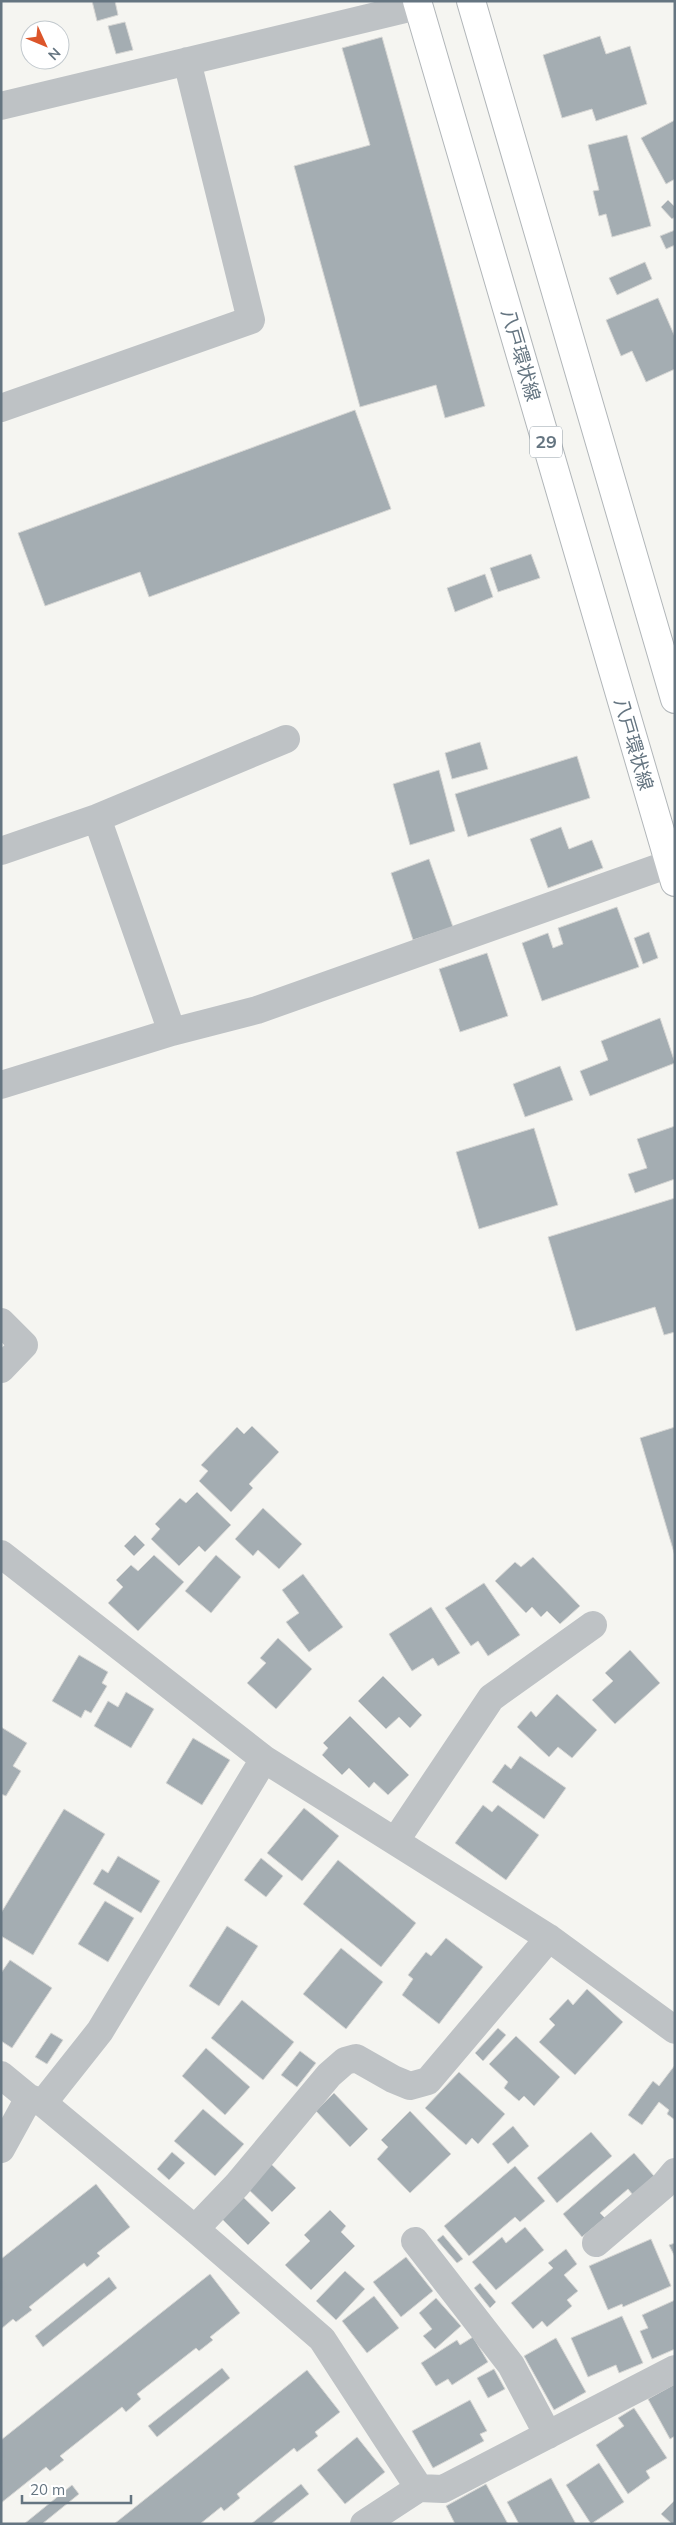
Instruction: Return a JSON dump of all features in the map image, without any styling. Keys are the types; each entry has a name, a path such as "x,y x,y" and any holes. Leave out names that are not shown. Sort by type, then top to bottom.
{"main road":[{"path":"471,1 675,699"},
{"name":"八戸環状線","path":"418,4 672,874"}],"street":[{"path":"1,106 418,4"},
{"path":"1,408 251,320 187,61"},
{"path":"1,850 97,818 286,739"},
{"path":"97,818 172,1032"},
{"path":"1,1085 172,1032 257,1010 672,874"},
{"path":"1,1322 24,1345 1,1369"},
{"path":"1,1554 264,1760 396,1840 549,1938 675,2030"},
{"path":"396,1840 491,1698 593,1625"},
{"path":"1,2149 36,2100 100,2031 264,1760"},
{"path":"195,2229 237,2185 329,2075 345,2061 356,2058 393,2079 410,2086 428,2081 549,1938"},
{"path":"1,2075 36,2100 195,2229 322,2339 419,2488"},
{"path":"596,2243 664,2185 675,2172"},
{"path":"415,2241 511,2365 548,2435"},
{"path":"364,2524 419,2488 443,2490 675,2369"}],"building":[{"path":"92,1 115,1 118,15 97,21"},
{"path":"125,22 133,50 116,54 108,26"},
{"path":"600,36 606,54 630,46 647,104 596,121 592,109 562,118 543,55"},
{"path":"382,37 485,406 445,418 436,385 360,407 294,166 370,145 342,48"},
{"path":"675,120 675,179 666,184 641,138"},
{"path":"627,135 651,226 612,237 606,214 599,216 593,191 599,190 588,145"},
{"path":"668,200 675,207 675,217 672,219 661,207"},
{"path":"675,230 675,245 666,249 660,236"},
{"path":"645,262 652,279 617,295 609,278"},
{"path":"658,298 675,337 675,369 646,382 632,351 621,356 606,320"},
{"path":"355,410 391,509 149,597 140,572 45,606 18,533"},
{"path":"531,554 540,578 498,592 490,568"},
{"path":"485,574 493,597 455,612 447,588"},
{"path":"480,742 488,769 452,779 445,753"},
{"path":"577,756 590,798 468,837 455,794"},
{"path":"439,770 455,831 410,845 393,784"},
{"path":"561,827 569,849 592,840 603,868 548,888 530,839"},
{"path":"429,859 453,927 413,940 391,873"},
{"path":"617,907 639,967 542,1001 522,943 548,933 553,948 563,944 558,928"},
{"path":"649,932 658,958 643,964 634,938"},
{"path":"487,953 508,1016 460,1032 439,969"},
{"path":"660,1018 675,1063 590,1096 580,1071 608,1060 601,1041"},
{"path":"560,1066 573,1100 525,1117 513,1084"},
{"path":"675,1126 675,1179 635,1193 628,1174 647,1168 637,1139"},
{"path":"534,1128 558,1205 479,1229 456,1152"},
{"path":"675,1198 675,1332 664,1335 655,1307 576,1331 548,1237"},
{"path":"252,1426 279,1452 249,1484 253,1488 231,1512 199,1481 208,1471 201,1465 237,1427 244,1434"},
{"path":"675,1427 675,1556 640,1438"},
{"path":"197,1492 231,1525 205,1552 199,1546 179,1566 151,1539 160,1529 155,1524 180,1498 186,1503"},
{"path":"263,1508 302,1544 279,1569 258,1550 253,1556 235,1539"},
{"path":"135,1535 145,1545 134,1556 124,1546"},
{"path":"154,1555 184,1582 138,1631 108,1603 123,1587 116,1580 131,1565 138,1571"},
{"path":"216,1555 241,1577 211,1613 185,1591"},
{"path":"533,1557 580,1606 560,1624 547,1611 541,1617 532,1607 526,1613 495,1581 515,1562 521,1567"},
{"path":"303,1574 343,1627 309,1652 286,1622 299,1613 282,1590"},
{"path":"484,1583 520,1635 488,1656 478,1641 471,1646 445,1608"},
{"path":"431,1607 460,1653 438,1666 433,1658 412,1671 389,1634"},
{"path":"278,1638 312,1669 276,1709 247,1683 266,1663 260,1658"},
{"path":"630,1650 660,1683 615,1724 592,1700 613,1681 605,1673"},
{"path":"79,1655 108,1672 102,1683 107,1686 91,1713 85,1710 81,1718 52,1701"},
{"path":"383,1676 422,1715 410,1728 399,1717 386,1729 358,1701"},
{"path":"126,1692 154,1709 131,1748 94,1726 108,1701 118,1707"},
{"path":"557,1694 597,1730 572,1758 558,1747 549,1757 517,1727 531,1711 536,1717"},
{"path":"350,1716 409,1775 388,1795 374,1782 369,1788 349,1768 342,1775 322,1755 328,1748 323,1743"},
{"path":"1,1727 27,1743 13,1766 21,1771 6,1796 1,1794"},
{"path":"193,1738 230,1760 202,1805 166,1783"},
{"path":"520,1756 566,1788 544,1819 492,1782 505,1764 511,1769"},
{"path":"483,1805 492,1812 498,1805 539,1835 506,1880 455,1843"},
{"path":"304,1808 339,1836 302,1881 267,1853"},
{"path":"64,1809 105,1834 33,1955 1,1936 1,1913"},
{"path":"118,1856 160,1881 141,1913 93,1884 102,1869 108,1873"},
{"path":"261,1858 283,1876 266,1897 244,1880"},
{"path":"338,1860 416,1923 381,1967 303,1904"},
{"path":"105,1901 134,1918 108,1962 78,1944"},
{"path":"227,1926 258,1946 219,2006 189,1986"},
{"path":"446,1938 483,1967 439,2024 402,1995 413,1979 408,1975 426,1952 431,1956"},
{"path":"341,1948 383,1982 346,2029 303,1994"},
{"path":"10,1960 52,1988 12,2048 1,2041 1,1973"},
{"path":"587,1989 623,2022 575,2075 539,2042 555,2025 549,2019 568,1999 573,2005"},
{"path":"242,2000 294,2042 263,2080 211,2038"},
{"path":"498,2028 506,2035 483,2061 475,2053"},
{"path":"51,2033 63,2040 47,2064 35,2057"},
{"path":"516,2036 560,2077 534,2106 524,2096 519,2101 504,2088 508,2082 489,2064"},
{"path":"206,2048 250,2087 225,2115 182,2076"},
{"path":"300,2051 316,2063 297,2087 281,2075"},
{"path":"675,2065 675,2120 667,2114 669,2110 659,2102 642,2125 628,2115 653,2081 659,2086"},
{"path":"459,2072 505,2114 478,2144 472,2138 466,2145 425,2108"},
{"path":"334,2093 368,2129 350,2147 316,2111"},
{"path":"203,2109 244,2144 215,2176 174,2141"},
{"path":"410,2111 451,2154 410,2193 377,2159 388,2147 381,2140"},
{"path":"513,2126 529,2146 508,2164 492,2144"},
{"path":"591,2132 612,2156 557,2203 537,2178"},
{"path":"172,2152 185,2163 169,2180 157,2169"},
{"path":"634,2153 654,2176 633,2195 628,2189 600,2213 605,2218 582,2237 563,2214"},
{"path":"270,2163 296,2188 272,2212 246,2187"},
{"path":"515,2166 545,2201 520,2222 515,2217 469,2256 444,2226"},
{"path":"96,2184 130,2227 97,2253 100,2256 87,2267 84,2263 29,2307 32,2310 16,2322 13,2319 1,2329 1,2259"},
{"path":"242,2196 270,2223 248,2245 221,2218"},
{"path":"330,2210 346,2226 341,2232 355,2246 311,2290 285,2265 310,2241 304,2235"},
{"path":"525,2227 544,2250 496,2290 472,2262 502,2237 506,2243"},
{"path":"443,2235 463,2259 457,2263 437,2240"},
{"path":"651,2239 671,2286 623,2307 622,2304 608,2310 589,2266"},
{"path":"675,2243 675,2257 669,2245"},
{"path":"566,2249 577,2264 564,2275 578,2291 567,2300 572,2306 547,2327 542,2321 533,2329 511,2303 553,2268 548,2263"},
{"path":"406,2257 433,2291 401,2317 373,2282"},
{"path":"345,2271 365,2289 336,2320 316,2301"},
{"path":"210,2274 240,2313 210,2337 213,2340 199,2351 196,2348 137,2394 141,2399 126,2412 122,2407 60,2456 64,2460 50,2471 46,2467 1,2503 1,2440"},
{"path":"109,2277 117,2288 43,2347 35,2336"},
{"path":"480,2283 496,2302 490,2308 474,2288"},
{"path":"374,2296 399,2328 367,2353 342,2321"},
{"path":"436,2298 461,2326 435,2349 423,2336 432,2329 419,2313"},
{"path":"675,2300 675,2349 652,2359 640,2331 648,2328 642,2315"},
{"path":"622,2316 643,2363 619,2373 616,2365 588,2377 571,2338"},
{"path":"473,2337 488,2362 452,2385 448,2379 436,2386 421,2363 457,2340 460,2345"},
{"path":"556,2338 586,2392 554,2410 524,2356"},
{"path":"222,2368 230,2378 157,2437 148,2426"},
{"path":"494,2369 505,2389 488,2398 477,2378"},
{"path":"307,2370 340,2412 315,2432 318,2436 297,2452 294,2448 237,2494 240,2498 224,2511 221,2507 200,2524 114,2524"},
{"path":"675,2384 675,2436 670,2439 648,2399"},
{"path":"470,2400 487,2431 480,2434 484,2441 433,2468 412,2431"},
{"path":"634,2408 667,2458 646,2471 650,2478 628,2494 596,2445 624,2426 618,2418"},
{"path":"357,2437 385,2472 345,2504 317,2470"},
{"path":"599,2463 624,2502 591,2524 566,2485"},
{"path":"551,2478 576,2524 519,2524 507,2502"},
{"path":"301,2484 309,2494 271,2524 251,2524"},
{"path":"486,2484 508,2524 455,2524 446,2506"},
{"path":"72,2485 79,2494 42,2524 24,2524"},
{"path":"675,2500 675,2524 672,2524 661,2514"}]}
